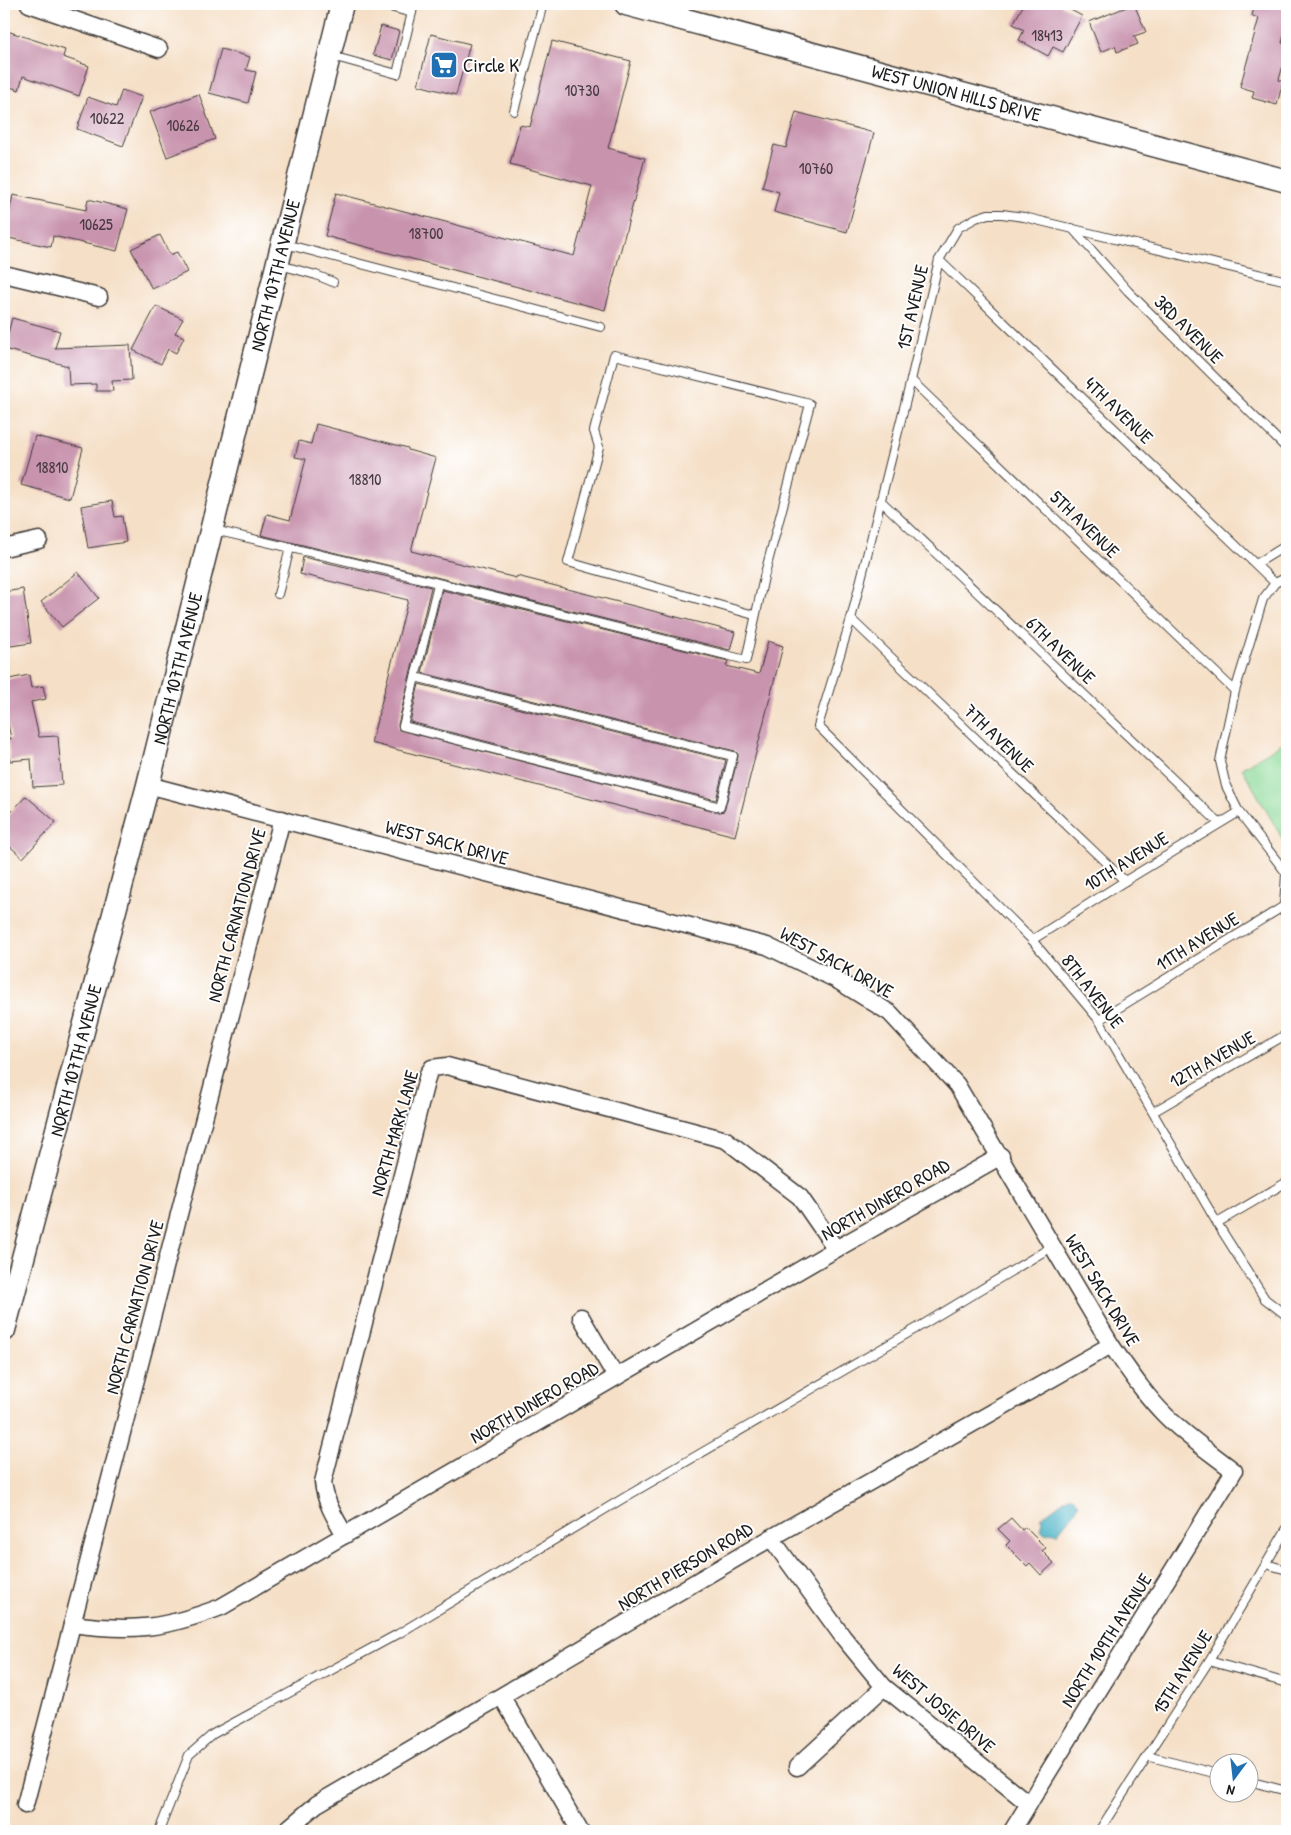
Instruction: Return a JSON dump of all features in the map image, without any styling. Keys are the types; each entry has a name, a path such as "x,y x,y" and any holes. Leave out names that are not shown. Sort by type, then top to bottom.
{"main road":[{"name":"NORTH 107TH AVENUE","path":"4,1330 148,785 342,4"},
{"name":"WEST UNION HILLS DRIVE","path":"626,4 1287,181"}],"street":[{"path":"29,4 159,49"},
{"path":"4,274 99,297"},
{"path":"4,548 39,540"},
{"name":"WEST SACK DRIVE","path":"148,785 767,946 835,979 890,1013 957,1085 1001,1156 1111,1345 1135,1379 1165,1415 1197,1443 1234,1471"},
{"name":"NORTH CARNATION DRIVE","path":"25,1806 282,819"},
{"name":"NORTH MARK LANE","path":"345,1535 324,1494 323,1482 428,1074 432,1068 447,1066 726,1140 800,1197 836,1249"},
{"name":"NORTH DINERO ROAD","path":"72,1624 108,1629 136,1629 175,1623 221,1607 836,1249 1001,1156"},
{"path":"580,1317 616,1377"},
{"name":"NORTH PIERSON ROAD","path":"285,1831 317,1804 771,1538 1111,1345"},
{"name":"NORTH 109TH AVENUE","path":"1012,1831 1234,1471"},
{"name":"WEST JOSIE DRIVE","path":"771,1538 843,1637 884,1687 1028,1804"},
{"path":"797,1767 884,1687"},
{"path":"502,1697 580,1831"}],"lane":[{"path":"379,4 412,12"},
{"path":"330,55 397,74 414,4"},
{"path":"514,111 543,4"},
{"name":"1ST AVENUE","path":"818,726 851,619 939,260 958,228 988,214 1024,217 1286,282"},
{"name":"3RD AVENUE","path":"1072,228 1128,291 1287,449"},
{"path":"280,254 316,275 333,282"},
{"path":"280,254 601,327"},
{"name":"4TH AVENUE","path":"939,260 1275,583"},
{"path":"212,530 746,660 754,615 810,404 614,355 594,431 599,447 568,562 754,615"},
{"name":"5TH AVENUE","path":"911,380 1235,692"},
{"name":"6TH AVENUE","path":"880,500 1219,823"},
{"path":"1256,564 1287,545"},
{"path":"278,594 290,548"},
{"path":"1286,874 1239,812 1226,786 1220,761 1235,692 1264,599 1275,583 1287,577"},
{"path":"415,677 732,756 720,807 403,726 415,677 438,584"},
{"name":"7TH AVENUE","path":"851,619 1125,881"},
{"name":"8TH AVENUE","path":"818,726 1032,940 1099,1020 1217,1223 1265,1299 1287,1316"},
{"name":"10TH AVENUE","path":"1032,940 1239,812"},
{"name":"11TH AVENUE","path":"1099,1020 1284,906 1286,874"},
{"name":"12TH AVENUE","path":"1153,1112 1287,1034"},
{"path":"1217,1223 1287,1182"},
{"path":"159,1831 189,1755 212,1734 398,1634 1053,1246"},
{"name":"15TH AVENUE","path":"1099,1831 1209,1661 1287,1528"},
{"path":"1266,1564 1287,1570"},
{"path":"1209,1661 1287,1682"},
{"path":"1147,1756 1208,1771"},
{"path":"1258,1784 1287,1791"}],"green space":[{"path":"1287,740 1287,847 1242,768"}],"water":[{"path":"1071,1495 1079,1503 1077,1509 1056,1535 1053,1532 1046,1534 1043,1532 1041,1529 1043,1521 1040,1518"}],"building":[{"path":"1024,4 1059,4 1082,16 1063,52 1053,47 1048,56 1019,40 1024,30 1013,24"},
{"path":"1134,4 1146,32 1134,36 1138,44 1117,52 1115,46 1101,52 1089,22"},
{"path":"1255,4 1287,4 1287,23 1282,43 1287,44 1287,50 1279,80 1283,81 1277,105 1252,98 1254,91 1240,87 1259,18 1252,16"},
{"path":"381,26 399,31 392,60 373,55"},
{"path":"4,30 65,50 63,57 89,66 79,96 23,76 19,90 4,85"},
{"name":"Circle K","path":"431,34 470,44 456,95 418,85"},
{"path":"552,41 631,61 608,148 645,158 605,310 325,236 336,193 574,256 592,186 510,164 520,125 530,127"},
{"path":"221,49 250,57 246,70 256,72 248,103 209,93"},
{"path":"122,90 142,97 123,146 77,129 88,97 116,107"},
{"path":"199,94 215,139 167,157 150,112"},
{"path":"796,112 874,133 847,232 774,212 779,192 762,187 774,145 786,148"},
{"path":"13,195 86,210 88,199 128,209 117,251 53,236 51,247 4,237"},
{"path":"160,235 170,255 177,252 187,272 152,289 131,249"},
{"path":"156,306 183,319 175,333 184,337 176,353 168,349 161,364 133,350"},
{"path":"12,318 60,331 55,348 130,345 132,380 112,381 113,391 96,391 96,384 69,385 68,366 4,349"},
{"path":"316,424 408,448 408,450 436,458 411,551 735,632 730,650 261,535 267,514 290,520 306,459 295,457 299,441 311,444"},
{"path":"35,436 83,448 70,498 21,485"},
{"path":"112,501 115,517 122,516 126,542 88,548 81,506"},
{"path":"303,557 431,587 398,725 399,730 719,812 724,811 725,808 738,757 735,751 422,673 442,590 728,661 726,666 759,674 768,641 783,646 735,836 371,743 408,600 300,574"},
{"path":"78,572 99,598 62,627 41,602"},
{"path":"23,589 31,643 4,647 4,592"},
{"path":"29,675 31,688 43,686 46,699 31,702 39,737 58,736 62,785 33,787 31,759 10,761 8,739 11,739 4,703 4,680"},
{"path":"419,684 726,760 716,800 410,722"},
{"path":"26,796 56,822 23,858 4,841 4,820"},
{"path":"1011,1518 1022,1530 1025,1527 1046,1548 1042,1551 1054,1563 1041,1575 1030,1563 1027,1566 1006,1545 1010,1541 998,1529"}],"place":[{"name":"Circle K","path":"444,65"}]}
